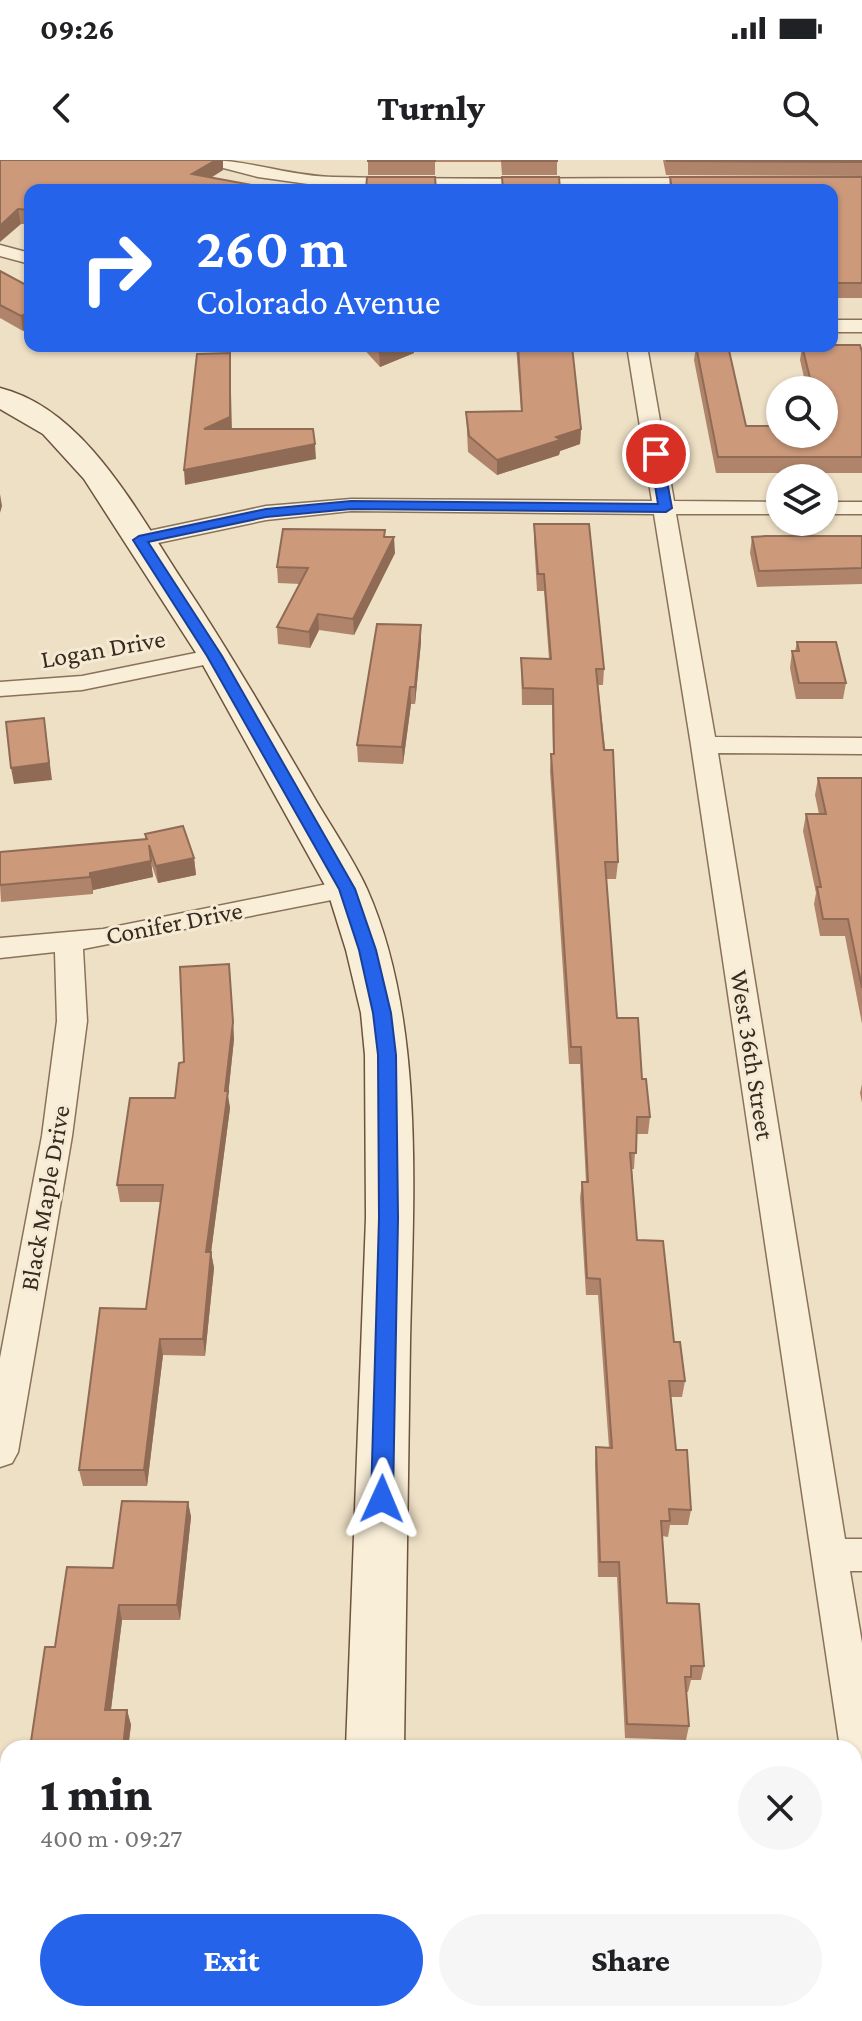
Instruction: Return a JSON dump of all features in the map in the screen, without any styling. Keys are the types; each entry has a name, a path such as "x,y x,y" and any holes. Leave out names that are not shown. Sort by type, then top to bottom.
{"street":[{"path":"214,160 305,180 451,184"},
{"path":"305,180 322,160"},
{"path":"611,160 614,184"},
{"path":"686,184 722,183"},
{"path":"0,250 24,257"},
{"path":"838,326 862,326"},
{"name":"West 36th Street","path":"638,352 846,1555 860,1740"},
{"path":"0,397 54,428 73,446 139,540 215,656 347,889 367,950 382,1013 387,1055 389,1218 375,1740"},
{"path":"139,540 266,513 351,505 766,508"},
{"path":"838,508 862,508"},
{"name":"Logan Drive","path":"0,689 45,690 100,682 215,656"},
{"path":"704,745 862,746"},
{"name":"Conifer Drive","path":"0,948 69,943 347,889"},
{"name":"Black Maple Drive","path":"0,1452 59,1121 72,1021 69,943"}],"building":[{"path":"0,160 216,160 192,174 246,184 24,184 24,210 18,209 0,226"},
{"path":"435,160 435,161 368,161"},
{"path":"557,160 557,161 502,161"},
{"path":"862,160 862,162 667,161"},
{"path":"367,177 435,177 436,184 366,184"},
{"path":"502,177 559,177 560,184 503,184"},
{"path":"670,177 862,177 862,283 838,283 838,184 671,184"},
{"path":"0,271 24,284 24,315 0,305"},
{"path":"838,345 860,345 862,352 862,457 718,457 697,352 729,352 746,426 766,426 766,448 838,448 838,376 810,376 804,352 838,352"},
{"path":"518,352 573,352 581,429 556,437 560,440 497,460 469,436 466,412 522,411"},
{"path":"230,353 230,417 204,429 313,429 315,444 184,470 197,354"},
{"path":"534,524 589,524 604,669 596,669 604,750 613,750 618,862 605,862 617,1018 638,1018 642,1079 646,1079 650,1117 637,1117 636,1153 630,1153 637,1240 663,1241 674,1342 680,1342 685,1381 669,1381 676,1450 687,1450 691,1510 669,1509 670,1521 661,1521 667,1603 699,1604 704,1666 691,1666 691,1677 685,1677 689,1726 627,1724 619,1562 600,1562 596,1447 612,1448 600,1279 587,1278 582,1182 588,1182 581,1047 571,1047 551,754 554,754 553,689 523,688 521,658 551,659 544,574 538,574"},
{"path":"283,529 385,530 384,537 394,537 353,619 318,614 309,632 277,627 308,568 277,567"},
{"path":"862,536 862,568 759,571 752,537"},
{"path":"377,624 421,625 415,687 410,687 402,747 357,745"},
{"path":"797,642 836,642 846,683 799,683 792,651 799,651"},
{"path":"44,718 49,763 11,768 6,722"},
{"path":"818,778 862,778 862,988 848,919 823,919 817,887 821,887 806,814 826,814"},
{"path":"183,826 194,858 156,866 149,845 151,861 90,873 90,877 0,885 0,852 147,839 145,834"},
{"path":"229,964 233,1022 225,1091 228,1091 206,1252 211,1252 203,1339 160,1339 144,1470 79,1470 100,1308 146,1309 163,1185 117,1185 130,1098 175,1098 179,1063 184,1062 180,967"},
{"path":"122,1501 188,1502 177,1605 119,1605 105,1710 127,1710 124,1740 31,1740 45,1647 55,1647 67,1567 113,1568"}],"route":[{"path":"382,1499 389,1218 387,1055 382,1013 367,950 347,889 215,656 139,540 266,513 351,505 666,508 656,454"}]}
